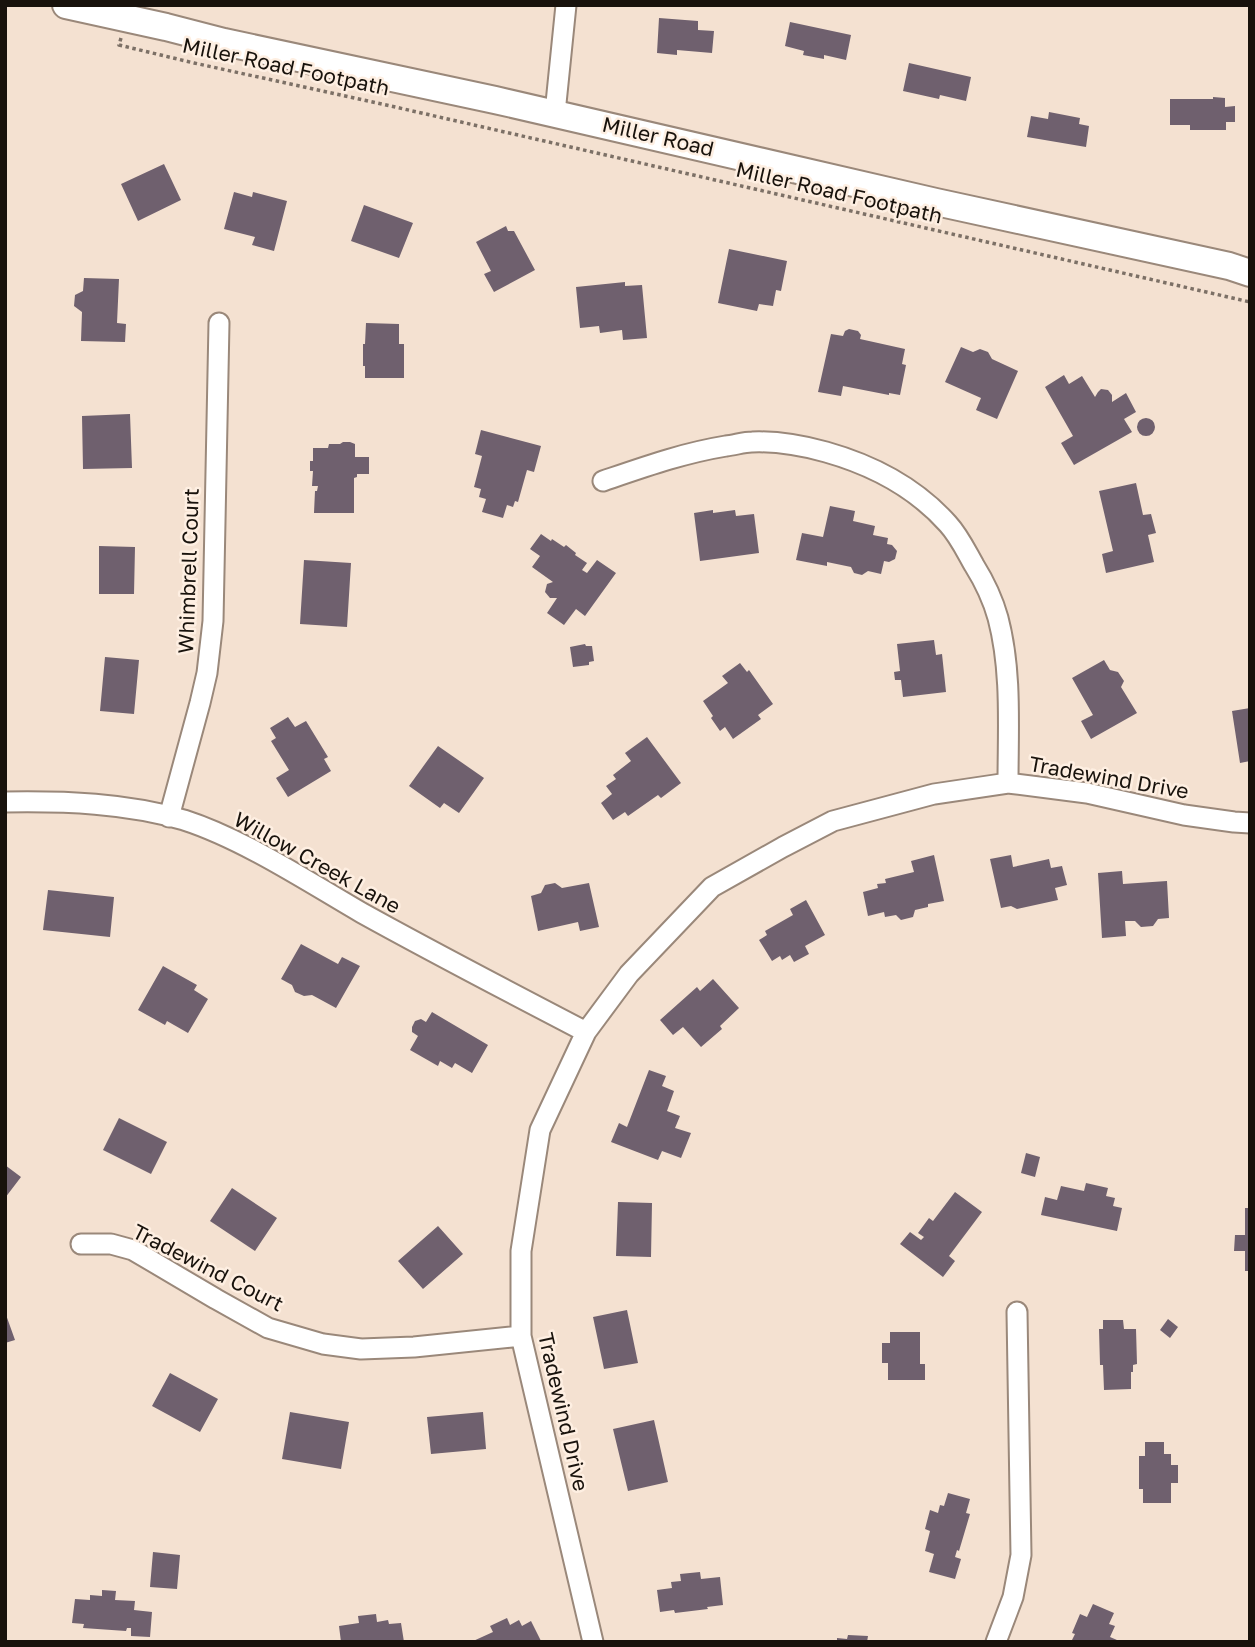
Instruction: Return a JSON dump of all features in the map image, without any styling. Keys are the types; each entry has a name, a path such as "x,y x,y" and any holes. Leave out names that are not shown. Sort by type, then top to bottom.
{"street":[{"name":"Miller Road","path":"66,5 223,42 555,113 936,202 1229,265 1250,272"},
{"path":"555,113 566,5"},
{"name":"Whimbrell Court","path":"169,817 207,673 213,621 219,323"},
{"path":"603,481 675,456 753,442 810,448 850,459 887,476 919,497 949,525 965,549 983,581 998,618 1008,691 1008,783"},
{"name":"Tradewind Drive","path":"593,1642 521,1336 521,1251 540,1130 586,1032 629,974 712,887 833,821 934,794 1008,783 1087,793 1184,815 1250,823"},
{"name":"Willow Creek Lane","path":"5,802 91,803 138,810 185,821 228,838 434,954 586,1032"},
{"name":"Tradewind Court","path":"81,1244 111,1244 134,1250 268,1328 323,1344 361,1349 414,1348 521,1336"},
{"path":"996,1642 1013,1597 1021,1555 1017,1312"}],"path":[{"name":"Miller Road Footpath","path":"125,18 120,45 1250,302"}],"building":[{"path":"659,18 698,21 698,30 714,31 712,53 677,50 677,55 657,53"},
{"path":"790,22 851,35 846,60 824,55 824,59 803,55 804,51 785,46"},
{"path":"909,63 971,77 966,101 940,95 939,99 903,91"},
{"path":"1225,98 1225,107 1235,106 1235,122 1226,122 1226,130 1190,130 1190,125 1170,125 1170,99"},
{"path":"1049,112 1080,118 1079,124 1089,126 1086,147 1027,137 1031,116 1048,119"},
{"path":"164,164 181,200 138,221 121,184"},
{"path":"234,192 252,197 253,192 287,201 274,251 252,245 255,237 224,229"},
{"path":"364,205 413,223 399,258 351,241"},
{"path":"506,226 508,231 514,231 535,270 494,292 484,274 491,271 476,242"},
{"path":"729,249 787,261 781,291 776,290 773,306 759,304 757,311 718,303"},
{"path":"84,278 119,279 117,323 126,324 125,342 81,341 82,312 74,306 75,295 83,291"},
{"path":"625,282 625,286 642,285 647,338 623,340 622,330 600,333 599,326 580,328 576,287"},
{"path":"366,323 399,324 399,344 404,344 404,378 365,378 363,344"},
{"path":"849,329 858,331 860,339 905,349 902,364 906,365 900,395 843,386 841,396 818,392 831,334 843,336"},
{"path":"961,347 973,352 980,349 988,352 992,359 1018,371 997,419 976,410 981,398 945,382"},
{"path":"1064,375 1069,384 1082,376 1095,397 1101,389 1108,390 1112,395 1112,402 1126,393 1136,412 1124,419 1132,432 1074,465 1061,443 1073,436 1045,387"},
{"path":"130,414 132,468 83,469 82,416"},
{"path":"1146,418 1152,421 1155,427 1152,433 1146,436 1140,433 1137,427 1140,421"},
{"path":"481,430 541,446 534,472 527,470 518,502 515,501 513,507 507,505 503,518 482,512 486,499 479,497 481,489 474,487 482,456 475,454"},
{"path":"329,444 355,444 355,457 369,457 369,474 357,474 354,478 354,513 314,513 315,491 318,486 312,486 313,471 310,471 313,448 328,448"},
{"path":"1136,483 1143,515 1151,514 1156,533 1148,535 1154,562 1106,573 1102,554 1113,551 1099,491"},
{"path":"830,506 855,511 853,521 875,526 873,535 888,538 887,544 897,551 895,559 884,561 881,574 868,571 862,575 854,573 851,567 796,560 802,533 823,537"},
{"path":"713,510 713,513 735,510 736,516 754,514 759,553 700,561 694,513"},
{"path":"541,534 564,547 566,545 576,553 575,555 587,563 582,570 587,573 597,560 616,573 585,616 576,609 564,625 547,613 557,598 550,598 545,592 547,584 553,582 532,567 540,556 530,549"},
{"path":"99,546 135,547 134,594 99,594"},
{"path":"304,560 351,563 347,627 300,624"},
{"path":"934,640 936,655 942,654 946,692 903,697 901,680 895,680 894,672 900,671 897,644"},
{"path":"585,644 592,646 594,661 589,662 589,665 573,667 570,647"},
{"path":"105,657 139,660 134,714 100,711"},
{"path":"1104,660 1110,670 1118,672 1124,681 1121,687 1137,713 1091,739 1081,721 1093,715 1072,678"},
{"path":"740,663 747,672 749,670 773,704 758,715 761,719 733,739 725,727 720,731 703,701 728,683 722,676"},
{"path":"1250,708 1250,761 1240,763 1232,711"},
{"path":"288,717 295,727 306,721 328,757 324,759 331,771 288,797 276,778 289,770 271,741 276,738 270,728"},
{"path":"647,737 681,783 661,798 658,795 628,816 625,812 613,820 601,803 612,794 606,786 616,779 613,775 631,761 625,753"},
{"path":"438,746 484,778 459,813 444,803 440,808 409,786"},
{"path":"934,855 944,901 928,904 928,907 915,910 913,917 901,920 896,915 885,917 884,912 868,916 863,892 878,888 877,884 886,883 885,879 914,872 911,861"},
{"path":"1011,855 1013,867 1049,859 1051,868 1062,866 1067,885 1055,888 1058,900 1017,909 1011,906 1001,908 990,859"},
{"path":"1122,871 1123,884 1167,881 1169,918 1158,919 1153,926 1141,927 1135,921 1125,921 1126,936 1102,938 1098,873"},
{"path":"555,883 562,888 589,883 599,927 580,931 578,922 538,931 531,896 541,893 545,885"},
{"path":"48,890 114,897 110,937 43,930"},
{"path":"806,900 825,935 805,946 809,954 794,962 790,955 782,960 780,956 772,961 759,940 767,935 765,931 793,915 790,909"},
{"path":"301,944 338,964 342,957 360,966 336,1008 312,995 304,996 295,992 292,985 281,979"},
{"path":"163,966 197,985 194,990 208,999 188,1033 167,1021 165,1025 138,1010"},
{"path":"713,979 739,1008 720,1026 722,1029 701,1047 683,1027 673,1035 660,1020 697,987 700,991"},
{"path":"432,1012 488,1045 472,1073 455,1063 452,1068 440,1061 438,1066 410,1050 418,1036 412,1032 415,1021 421,1019 426,1022"},
{"path":"649,1070 666,1076 662,1086 674,1091 667,1111 680,1116 675,1128 691,1133 681,1158 662,1151 658,1160 611,1142 619,1123 627,1127"},
{"path":"119,1118 167,1142 151,1174 103,1150"},
{"path":"1026,1153 1040,1157 1035,1177 1021,1173"},
{"path":"5,1165 21,1177 5,1198"},
{"path":"1086,1183 1108,1188 1106,1196 1115,1198 1113,1206 1122,1208 1117,1231 1041,1215 1045,1197 1057,1200 1061,1186 1084,1191"},
{"path":"232,1188 277,1218 255,1251 210,1221"},
{"path":"955,1192 982,1212 949,1256 955,1261 943,1277 900,1244 910,1232 921,1240 924,1237 918,1233 929,1218 933,1221"},
{"path":"618,1202 652,1203 651,1257 616,1256"},
{"path":"1245,1208 1250,1208 1250,1271 1245,1271 1245,1251 1234,1251 1235,1235 1245,1235"},
{"path":"438,1226 463,1254 423,1289 398,1261"},
{"path":"627,1310 638,1363 604,1369 593,1317"},
{"path":"5,1312 15,1340 5,1343"},
{"path":"1168,1319 1178,1327 1170,1338 1160,1330"},
{"path":"1103,1320 1123,1320 1124,1329 1136,1329 1137,1364 1133,1365 1131,1372 1131,1389 1104,1390 1099,1329 1103,1329"},
{"path":"890,1332 920,1332 920,1364 925,1364 925,1380 888,1380 888,1363 882,1363 882,1343 890,1343"},
{"path":"170,1373 218,1399 200,1432 152,1406"},
{"path":"290,1412 349,1422 341,1469 282,1459"},
{"path":"483,1412 486,1449 431,1454 427,1417"},
{"path":"654,1420 668,1482 628,1491 613,1429"},
{"path":"1145,1442 1164,1442 1164,1454 1171,1454 1171,1465 1178,1465 1178,1483 1171,1483 1171,1503 1143,1503 1143,1489 1139,1489 1139,1456 1145,1456"},
{"path":"948,1493 970,1499 966,1513 970,1514 955,1557 961,1559 955,1579 929,1572 934,1554 925,1551 930,1531 925,1529 930,1510 938,1513 940,1505 944,1506"},
{"path":"153,1552 180,1555 177,1589 150,1587"},
{"path":"700,1572 701,1579 720,1577 723,1605 675,1613 674,1610 660,1612 657,1590 672,1588 671,1582 681,1581 680,1574"},
{"path":"102,1590 116,1591 115,1600 135,1601 134,1610 152,1612 150,1637 131,1636 131,1628 126,1631 83,1628 84,1624 72,1623 75,1599 90,1600 90,1595 102,1596"},
{"path":"1093,1604 1114,1613 1109,1624 1115,1626 1110,1637 1117,1640 1116,1642 1071,1642 1080,1614 1087,1617"},
{"path":"376,1614 377,1622 388,1620 389,1624 401,1623 404,1642 341,1642 339,1626 359,1623 358,1616"},
{"path":"507,1618 510,1625 519,1620 522,1626 531,1621 541,1641 471,1642 493,1632 490,1626"},
{"path":"848,1635 868,1636 867,1642 837,1642 837,1638 847,1639"}]}
